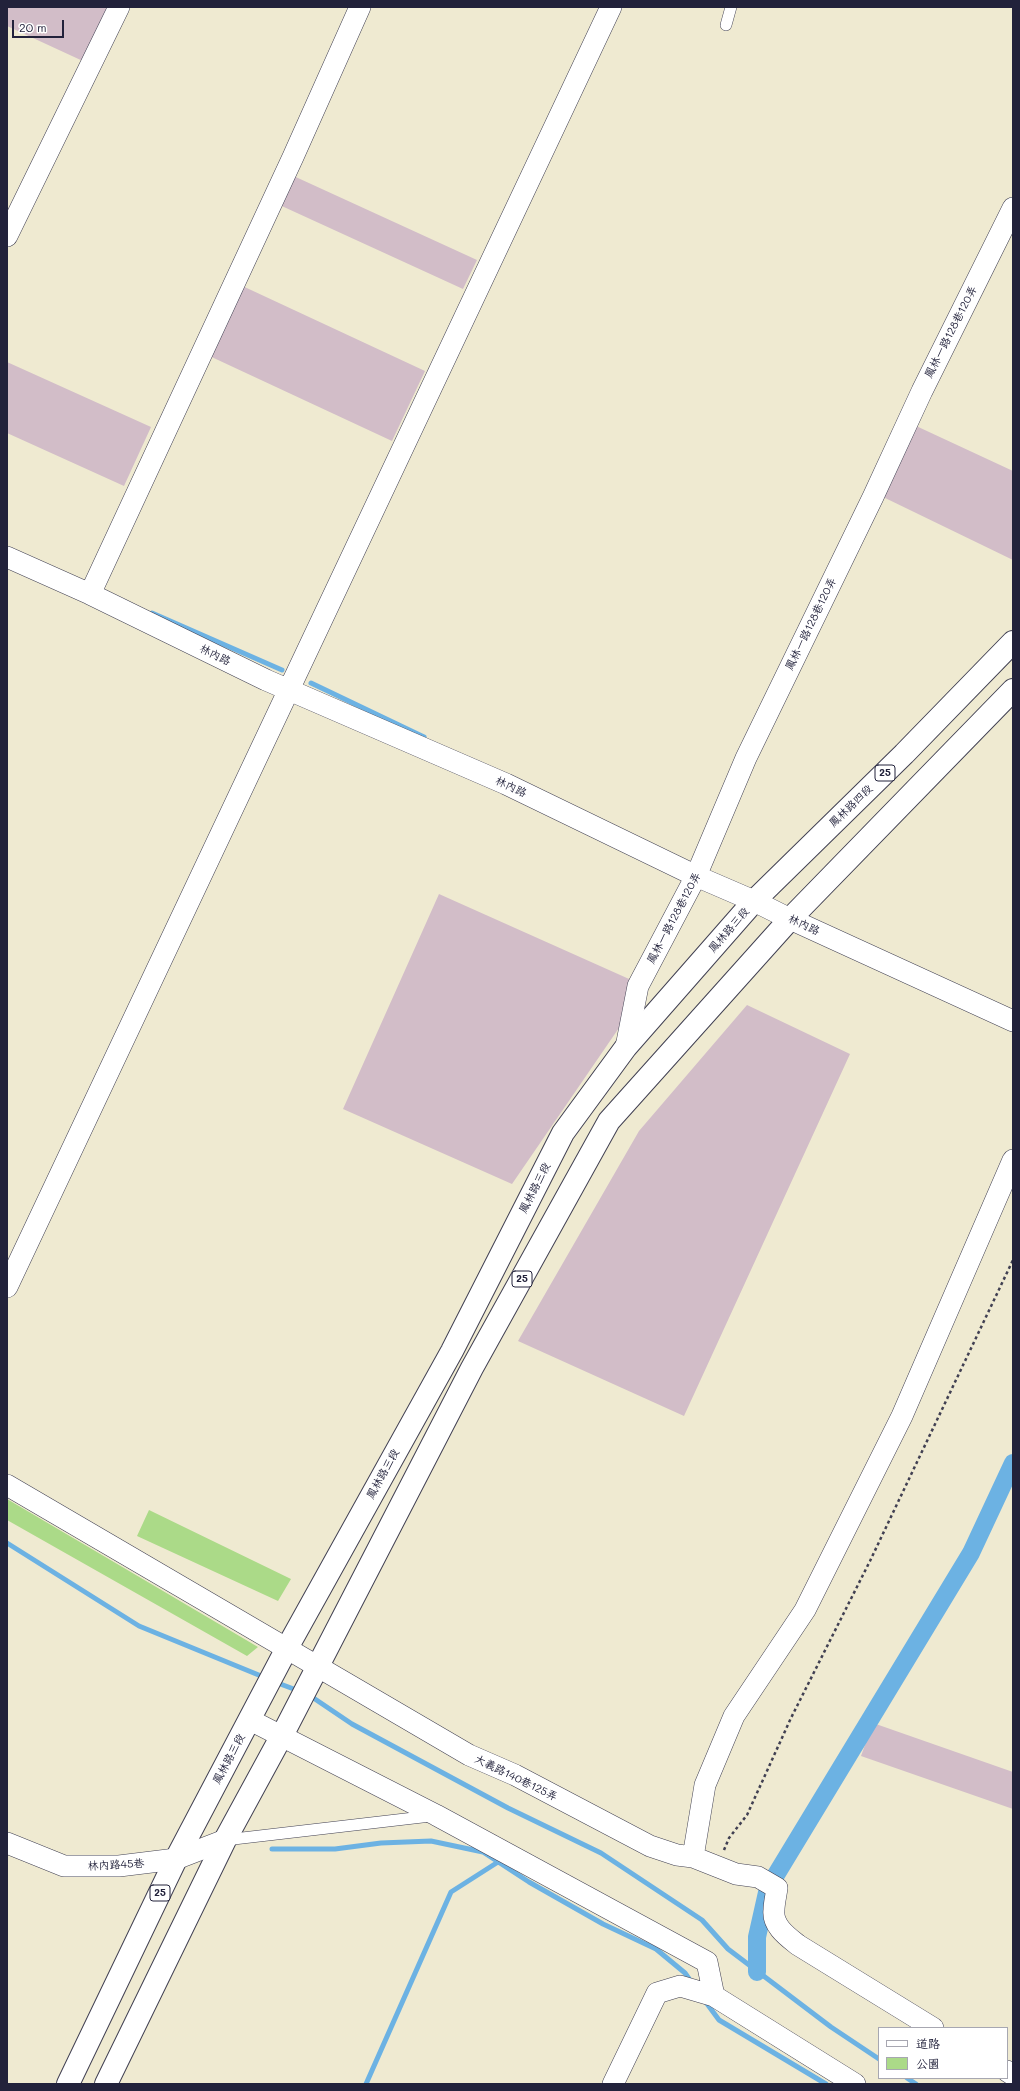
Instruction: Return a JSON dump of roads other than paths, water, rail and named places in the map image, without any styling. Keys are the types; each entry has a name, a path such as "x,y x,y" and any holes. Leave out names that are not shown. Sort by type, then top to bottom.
{"main road":[{"name":"鳳林路四段","path":"754,900 904,754 1013,642"},
{"name":"25","path":"106,2084 225,1840 284,1731 472,1368 609,1121 790,919 1013,690"},
{"name":"鳳林路三段","path":"68,2084 176,1859 285,1653 452,1351 563,1133 626,1047 754,900"}],"street":[{"path":"7,236 119,7"},
{"path":"90,594 293,157 360,7"},
{"path":"7,1287 611,7"},
{"name":"鳳林一路128巷120弄","path":"626,1047 638,986 696,876 746,758 873,497 922,391 1013,208"},
{"name":"林內路","path":"7,557 90,594 290,690 506,784 696,876 754,900 790,919 1013,1021"},
{"path":"693,1857 705,1785 734,1716 805,1610 902,1416 1013,1160"},
{"name":"大義路140巷125弄","path":"7,1485 285,1653 314,1673 468,1755 515,1775 650,1846 677,1855 693,1857 736,1874 758,1877 777,1888 773,1911 775,1922 785,1935 798,1945 931,2027"},
{"path":"254,1713 436,1815 707,1962 711,1996"},
{"name":"林內路45巷","path":"7,1843 64,1866 118,1866 176,1859 225,1840"},
{"path":"613,2084 657,1993 680,1986 711,1996 854,2084"}],"lane":[{"path":"726,25 731,7"},
{"path":"225,1840 436,1815"}],"waterway":[{"path":"152,613 282,670"},
{"path":"311,683 424,737"},
{"path":"757,1972 757,1937 768,1888 971,1553 1013,1463"},
{"path":"7,1543 139,1626 266,1678"},
{"path":"275,1682 299,1691"},
{"path":"309,1695 352,1724 508,1808 601,1853 702,1920 728,1949 831,2027 878,2058"},
{"path":"272,1849 335,1849 381,1843 431,1841 483,1852 529,1882 603,1924 656,1949 685,1973 692,1983"},
{"path":"366,2084 451,1892 498,1862"},
{"path":"705,2001 719,2020 826,2084"},
{"path":"908,2079 916,2084"}]}
